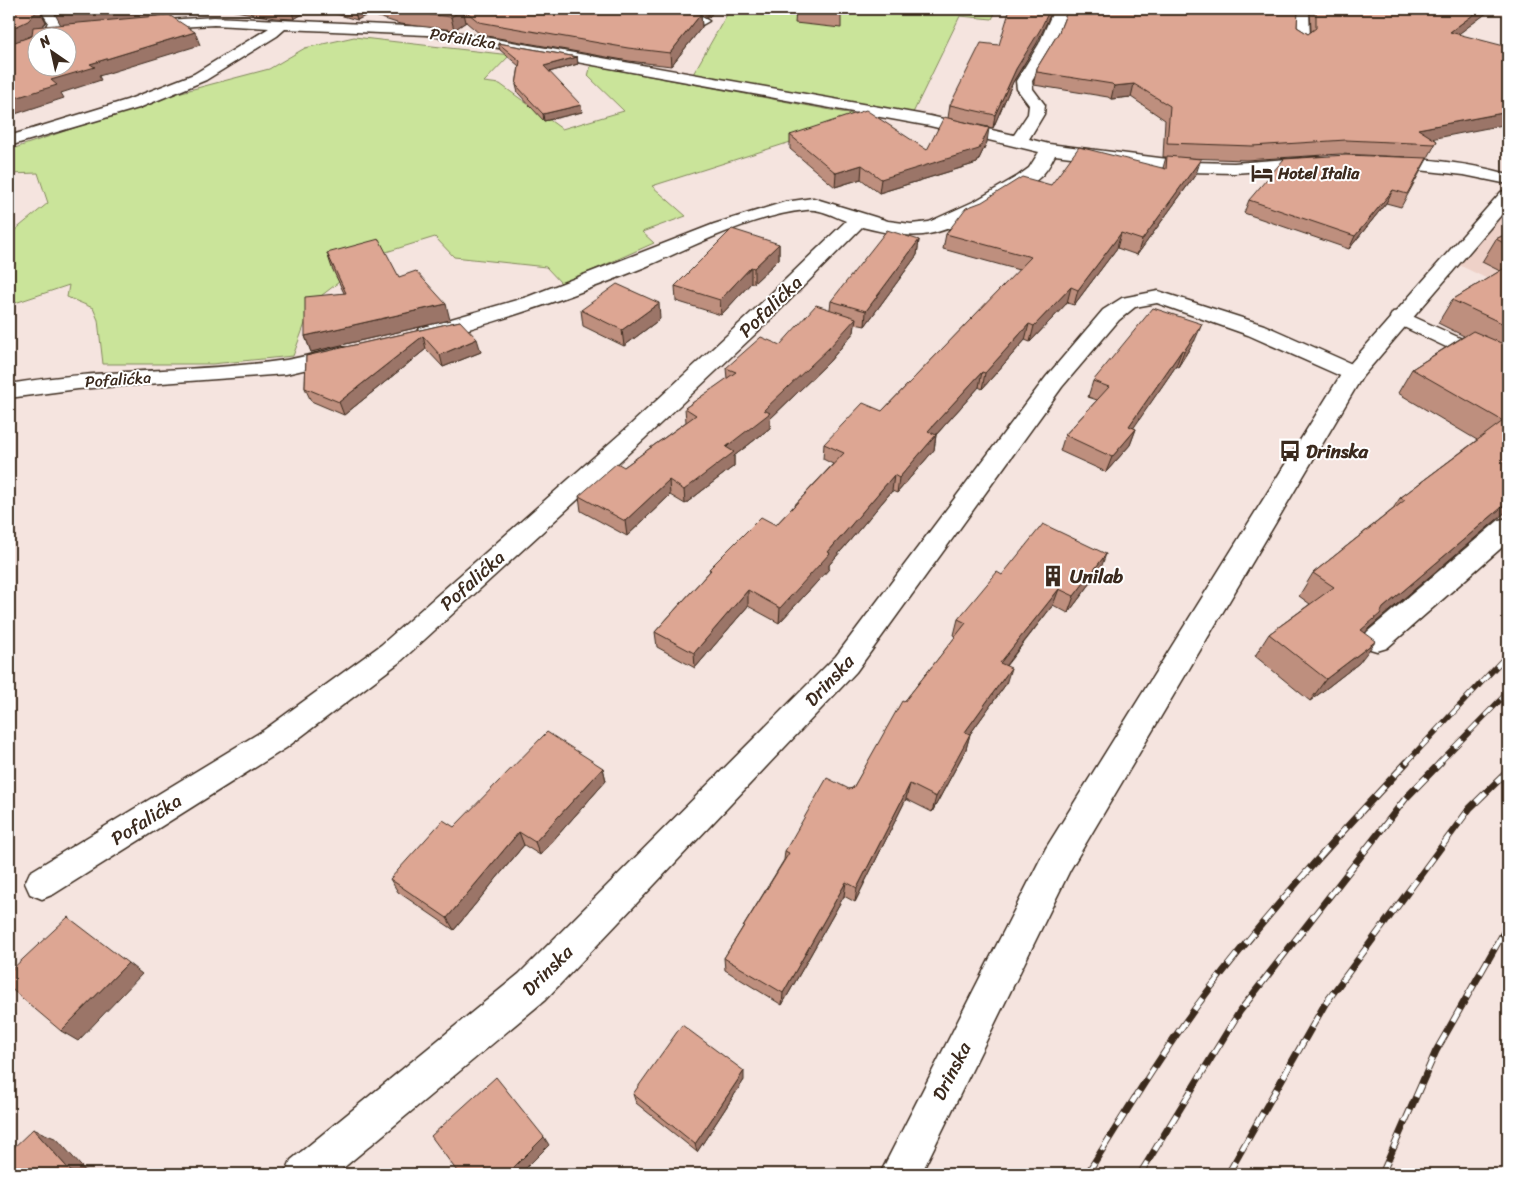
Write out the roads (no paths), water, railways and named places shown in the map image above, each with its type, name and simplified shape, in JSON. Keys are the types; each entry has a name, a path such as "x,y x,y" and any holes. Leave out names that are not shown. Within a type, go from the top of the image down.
{"street":[{"path":"47,9 52,14 55,22 50,28"},
{"path":"304,26 316,9"},
{"path":"610,9 702,21"},
{"path":"1018,142 1036,114 1037,105 1025,89 1024,81 1047,44 1061,9"},
{"path":"1302,9 1302,40"},
{"name":"Pofalićka","path":"128,26 204,21 279,26 427,31 930,121 1049,149 1191,167 1234,168 1330,161"},
{"path":"9,141 134,104 200,77 272,33 279,26"},
{"path":"408,338 490,317 598,278 704,235 773,212 807,204 819,205 858,220 897,229 926,229 971,211 1034,173 1049,149"},
{"path":"1374,162 1415,163 1508,179"},
{"name":"Drinska","path":"900,1174 1058,859 1353,373 1508,196"},
{"name":"Pofalićka","path":"42,884 275,739 391,653 636,433 761,316 858,220"},
{"name":"Drinska","path":"305,1174 532,987 846,664 1054,382 1111,315 1130,302 1158,297 1256,330 1353,373"},
{"path":"1401,317 1508,369"},
{"name":"Pofalićka","path":"9,390 50,382 104,381 287,366 361,349"},
{"path":"1378,640 1508,527"}],"railway":[{"path":"1406,763 1508,654"},
{"path":"1439,763 1508,692"},
{"path":"1087,1174 1161,1058 1231,961 1330,846 1407,762"},
{"path":"1140,1174 1240,1011 1406,798 1441,762"},
{"path":"1228,1174 1325,1004 1470,808 1508,771"},
{"path":"1382,1174 1436,1051 1508,925"}],"place":[{"name":"Hotel Italia","path":"1262,173"},
{"name":"Drinska","path":"1290,451"},
{"name":"Unilab","path":"1053,576"}]}
